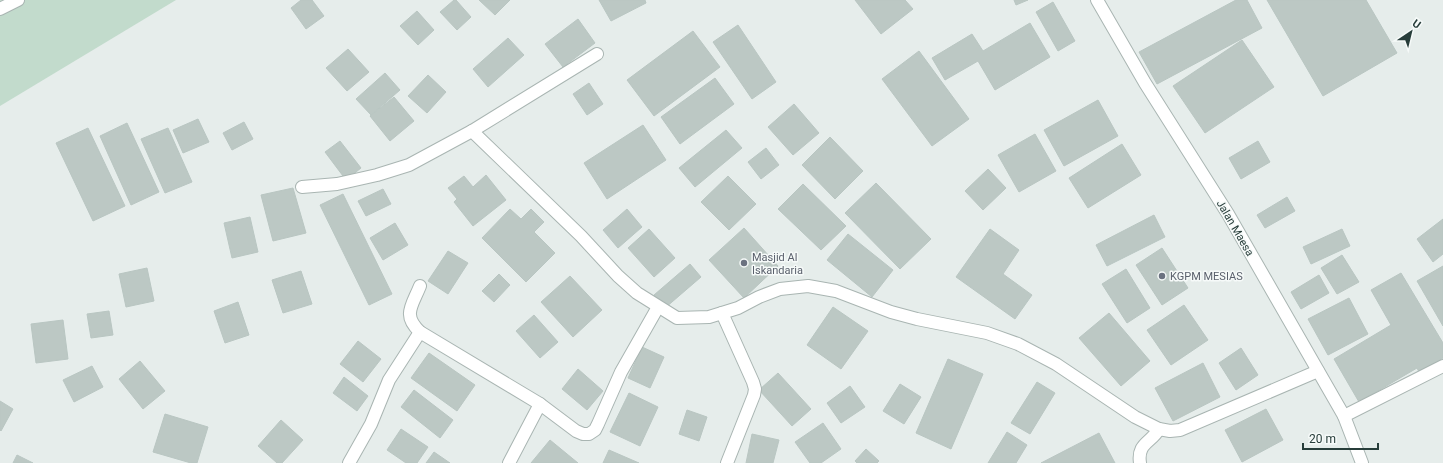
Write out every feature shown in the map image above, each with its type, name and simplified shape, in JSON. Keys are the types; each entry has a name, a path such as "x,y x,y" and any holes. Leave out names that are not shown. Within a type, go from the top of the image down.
{"street":[{"path":"0,10 18,0"},
{"name":"Jalan Maesa","path":"1097,0 1142,76 1228,214 1344,416 1362,463"},
{"path":"302,187 337,184 377,175 409,165 472,131 597,54"},
{"path":"472,131 582,236 618,276 636,293 678,318 709,317 738,308 759,297 780,289 808,286 836,291 891,312 917,319 986,333 1018,344 1056,364 1135,417 1159,429 1170,431 1180,430 1318,371"},
{"path":"420,286 409,314 412,325 420,332 540,404 576,432 583,434 589,434 595,430 622,372 658,307"},
{"path":"722,313 755,389 727,463"},
{"path":"349,463 371,424 390,380 420,332"},
{"path":"1344,416 1443,366"},
{"path":"508,463 540,404"},
{"path":"1140,463 1139,457 1141,448 1145,443 1154,437 1159,429"}],"green space":[{"path":"0,0 176,0 0,106"}],"building":[{"path":"301,0 312,0 324,16 306,29 291,8"},
{"path":"456,0 471,17 457,30 440,12"},
{"path":"479,0 510,0 495,15"},
{"path":"599,0 645,0 646,3 611,21"},
{"path":"855,0 905,0 913,9 881,34"},
{"path":"1014,0 1028,0 1016,5"},
{"path":"1236,0 1247,0 1262,28 1157,84 1139,52"},
{"path":"1267,0 1366,0 1397,53 1323,96"},
{"path":"1053,2 1075,41 1058,51 1036,12"},
{"path":"417,11 434,30 418,45 400,26"},
{"path":"578,19 595,43 563,67 545,44"},
{"path":"1030,23 1050,57 995,90 978,61 945,80 932,58 972,34 983,51"},
{"path":"738,25 776,82 752,99 713,42"},
{"path":"693,31 720,67 654,116 627,80"},
{"path":"508,38 524,55 488,87 473,69"},
{"path":"1242,40 1274,87 1205,133 1173,86"},
{"path":"348,49 369,72 347,91 326,68"},
{"path":"919,51 969,119 932,146 882,79"},
{"path":"385,73 400,90 371,115 356,99"},
{"path":"428,75 446,92 427,113 408,96"},
{"path":"715,78 734,104 680,144 661,117"},
{"path":"589,83 603,104 587,115 573,94"},
{"path":"394,97 414,121 390,141 370,116"},
{"path":"1098,100 1118,136 1064,166 1044,130"},
{"path":"794,104 819,133 793,155 768,127"},
{"path":"198,119 209,142 183,153 173,130"},
{"path":"244,122 253,139 232,150 223,133"},
{"path":"127,123 159,192 131,205 100,136"},
{"path":"643,125 666,160 607,199 584,163"},
{"path":"88,128 125,206 93,221 56,143"},
{"path":"168,128 192,182 165,193 141,139"},
{"path":"726,130 742,148 695,187 679,168"},
{"path":"1035,134 1056,171 1019,192 998,155"},
{"path":"830,137 863,171 835,199 802,165"},
{"path":"340,141 361,168 346,180 325,152"},
{"path":"1258,141 1270,162 1241,179 1229,158"},
{"path":"1122,144 1141,175 1088,208 1069,178"},
{"path":"766,148 779,165 761,179 748,162"},
{"path":"988,169 1006,188 983,210 965,191"},
{"path":"486,175 506,200 473,226 454,202 457,199 448,188 464,176 473,187"},
{"path":"728,176 756,204 729,230 701,202"},
{"path":"876,183 931,239 900,269 845,213"},
{"path":"803,184 846,226 821,250 778,209"},
{"path":"293,188 306,233 273,241 261,195"},
{"path":"383,189 391,204 366,216 358,201"},
{"path":"343,194 392,294 369,305 320,205"},
{"path":"1287,197 1295,211 1265,228 1257,215"},
{"path":"510,209 521,219 531,209 544,222 534,232 555,253 526,282 482,238"},
{"path":"627,209 642,227 618,248 603,230"},
{"path":"1154,215 1165,237 1107,266 1096,245"},
{"path":"250,217 258,252 232,258 224,223"},
{"path":"1443,219 1443,254 1433,262 1417,239"},
{"path":"395,223 408,245 383,260 370,238"},
{"name":"Masjid Al Iskandaria","path":"744,228 778,266 744,298 709,260"},
{"path":"649,229 675,258 654,277 628,248"},
{"path":"990,229 1019,250 1003,274 1032,295 1015,319 956,277"},
{"path":"1342,229 1350,246 1311,264 1303,247"},
{"path":"848,234 893,270 872,297 827,260"},
{"name":"KGPM MESIAS","path":"1162,248 1188,288 1162,305 1136,265"},
{"path":"448,251 468,263 448,294 428,281"},
{"path":"1342,255 1359,282 1337,294 1321,268"},
{"path":"690,264 701,277 665,308 654,295"},
{"path":"1443,266 1443,326 1417,281"},
{"path":"147,268 154,301 126,307 119,274"},
{"path":"1126,269 1150,308 1127,323 1102,284"},
{"path":"301,271 312,304 283,313 272,280"},
{"path":"1401,273 1443,343 1443,358 1419,372 1417,368 1359,402 1334,359 1391,325 1371,290"},
{"path":"499,274 510,285 494,302 482,291"},
{"path":"1319,275 1329,293 1301,309 1291,292"},
{"path":"570,276 602,310 573,337 541,302"},
{"path":"1349,298 1368,334 1328,355 1308,319"},
{"path":"238,302 249,335 225,343 214,311"},
{"path":"1184,305 1208,340 1171,365 1147,330"},
{"path":"833,307 868,331 841,369 807,345"},
{"path":"109,311 113,335 91,338 87,314"},
{"path":"1109,313 1150,361 1121,386 1079,338"},
{"path":"534,315 558,342 540,358 516,331"},
{"path":"63,320 68,359 36,363 31,324"},
{"path":"358,341 381,359 363,382 340,364"},
{"path":"642,347 664,357 650,388 628,378"},
{"path":"1241,348 1258,375 1236,390 1219,363"},
{"path":"429,353 475,385 457,411 411,378"},
{"path":"948,359 983,374 951,449 916,433"},
{"path":"140,361 165,391 143,409 119,379"},
{"path":"1203,363 1220,397 1173,421 1155,388"},
{"path":"92,366 103,387 74,402 63,380"},
{"path":"578,369 603,391 587,410 562,389"},
{"path":"778,373 811,409 792,426 759,390"},
{"path":"344,377 368,396 357,411 333,393"},
{"path":"1037,382 1055,393 1030,434 1011,423"},
{"path":"900,384 921,397 904,424 883,411"},
{"path":"850,386 865,407 841,423 827,403"},
{"path":"414,390 453,420 440,438 401,407"},
{"path":"629,393 658,407 640,446 610,432"},
{"path":"0,401 13,409 1,431 0,430"},
{"path":"1266,409 1283,440 1242,462 1225,430"},
{"path":"687,410 707,417 699,441 679,434"},
{"path":"165,414 208,427 197,463 191,463 153,452"},
{"path":"281,420 303,440 282,463 277,463 258,446"},
{"path":"823,423 841,449 821,463 810,463 795,442"},
{"path":"401,429 428,447 417,463 406,463 387,450"},
{"path":"1007,432 1027,445 1016,463 988,463"},
{"path":"1099,433 1115,463 1041,463"},
{"path":"752,434 779,440 773,463 746,463"},
{"path":"550,440 578,463 531,463"},
{"path":"866,449 879,461 877,463 857,463 855,461"},
{"path":"609,450 639,463 603,463"},
{"path":"434,452 450,463 426,463"},
{"path":"17,455 33,463 13,463"}],"place":[{"name":"Masjid Al Iskandaria","path":"744,263"},
{"name":"KGPM MESIAS","path":"1162,276"}]}
